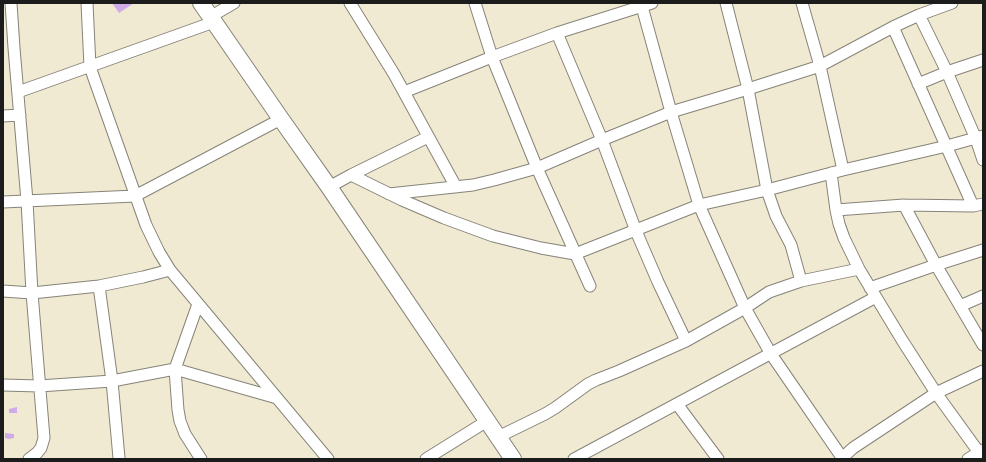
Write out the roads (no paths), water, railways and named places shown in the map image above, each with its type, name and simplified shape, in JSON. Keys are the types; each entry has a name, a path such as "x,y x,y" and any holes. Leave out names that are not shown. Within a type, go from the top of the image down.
{"highway":[{"path":"201,3 329,187 513,459"}],"street":[{"path":"11,3 8,48 18,92 44,438 41,448 29,459"},
{"path":"87,3 90,67 146,226 159,252 170,270 328,459"},
{"path":"18,92 90,67 212,19 234,3"},
{"path":"350,3 381,51 456,187"},
{"path":"475,3 492,57 537,168 590,286"},
{"path":"726,3 748,89 767,190 776,216 791,245 801,280"},
{"path":"802,3 820,66 843,170"},
{"path":"388,194 473,185 537,168 671,112 820,66 893,27 919,15 952,3"},
{"path":"404,92 557,33 645,4 671,112 699,205 745,308 771,354 842,459 853,448 936,393 983,371"},
{"path":"919,15 979,138 983,160"},
{"path":"836,210 904,206 978,205 947,146 893,27"},
{"path":"557,33 602,140 636,231 686,341"},
{"path":"918,84 946,72 983,60"},
{"path":"3,116 20,115"},
{"path":"3,202 135,196 281,120"},
{"path":"329,187 428,137"},
{"path":"351,175 388,194 444,218 493,236 541,248 575,254 699,205 767,190 843,170 979,138"},
{"path":"831,173 836,210 844,238 873,293 936,393 982,453 968,459"},
{"path":"904,206 983,346"},
{"path":"574,459 771,354 873,293 936,265 983,250"},
{"path":"498,437 545,414 588,384 686,341 745,308 769,292 801,280 859,269"},
{"path":"3,291 32,293 99,286 170,270"},
{"path":"99,286 112,381 119,458"},
{"path":"960,306 983,296"},
{"path":"198,304 175,369 180,421 185,434 200,459"},
{"path":"3,385 39,386 112,381 175,369 278,398"},
{"path":"677,404 718,459"},
{"path":"426,459 487,421"}]}
